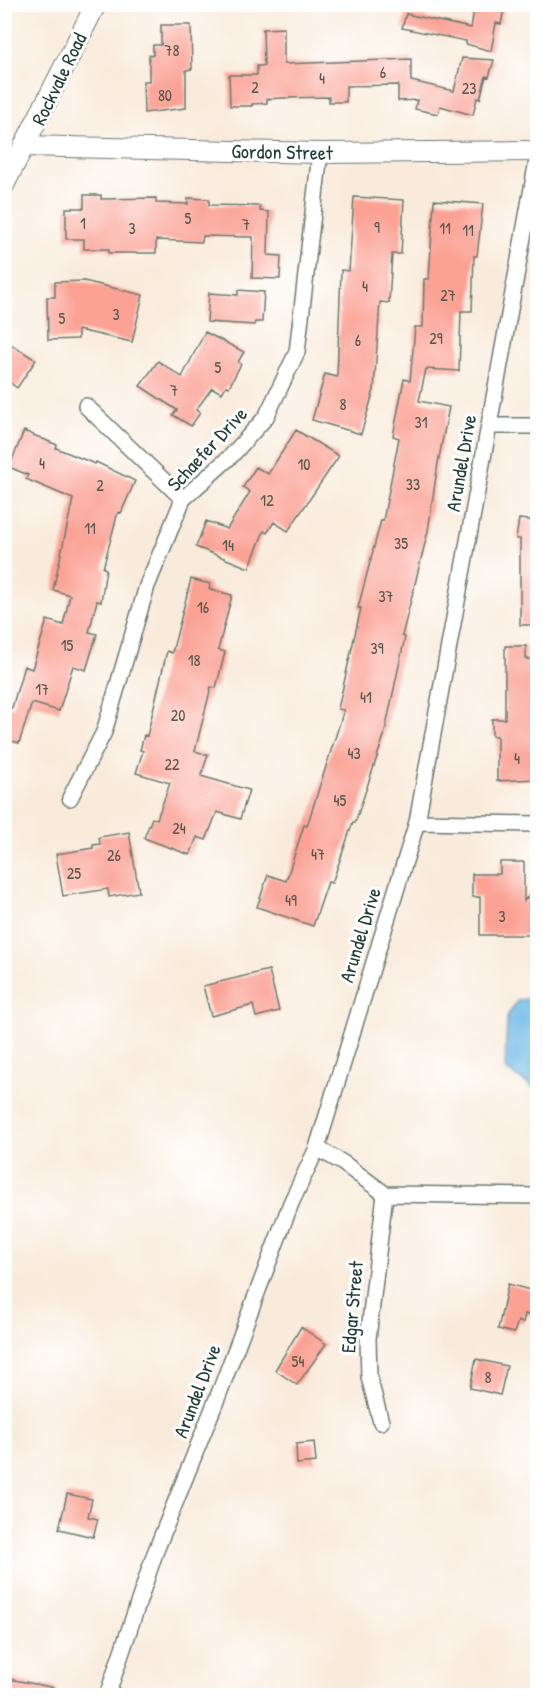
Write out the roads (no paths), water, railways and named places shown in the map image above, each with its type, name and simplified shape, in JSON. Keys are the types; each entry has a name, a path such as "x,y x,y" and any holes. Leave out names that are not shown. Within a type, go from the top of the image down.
{"street":[{"name":"Rockvale Road","path":"4,185 26,146 96,4"},
{"name":"Gordon Street","path":"26,146 320,153 537,153"},
{"name":"Schaefer Drive","path":"70,798 104,732 147,586 183,499 232,455 266,417 297,352 320,153"},
{"name":"Arundel Drive","path":"107,1695 154,1553 220,1391 291,1203 317,1148 417,822 537,153"},
{"path":"86,406 183,499"},
{"path":"489,426 537,426"},
{"path":"417,822 537,824"},
{"path":"317,1148 343,1163 385,1194 537,1196"},
{"name":"Edgar Street","path":"381,1422 369,1377 368,1340 385,1194"}],"water":[{"path":"538,998 537,1090 505,1069 507,1016 518,1000"}]}
